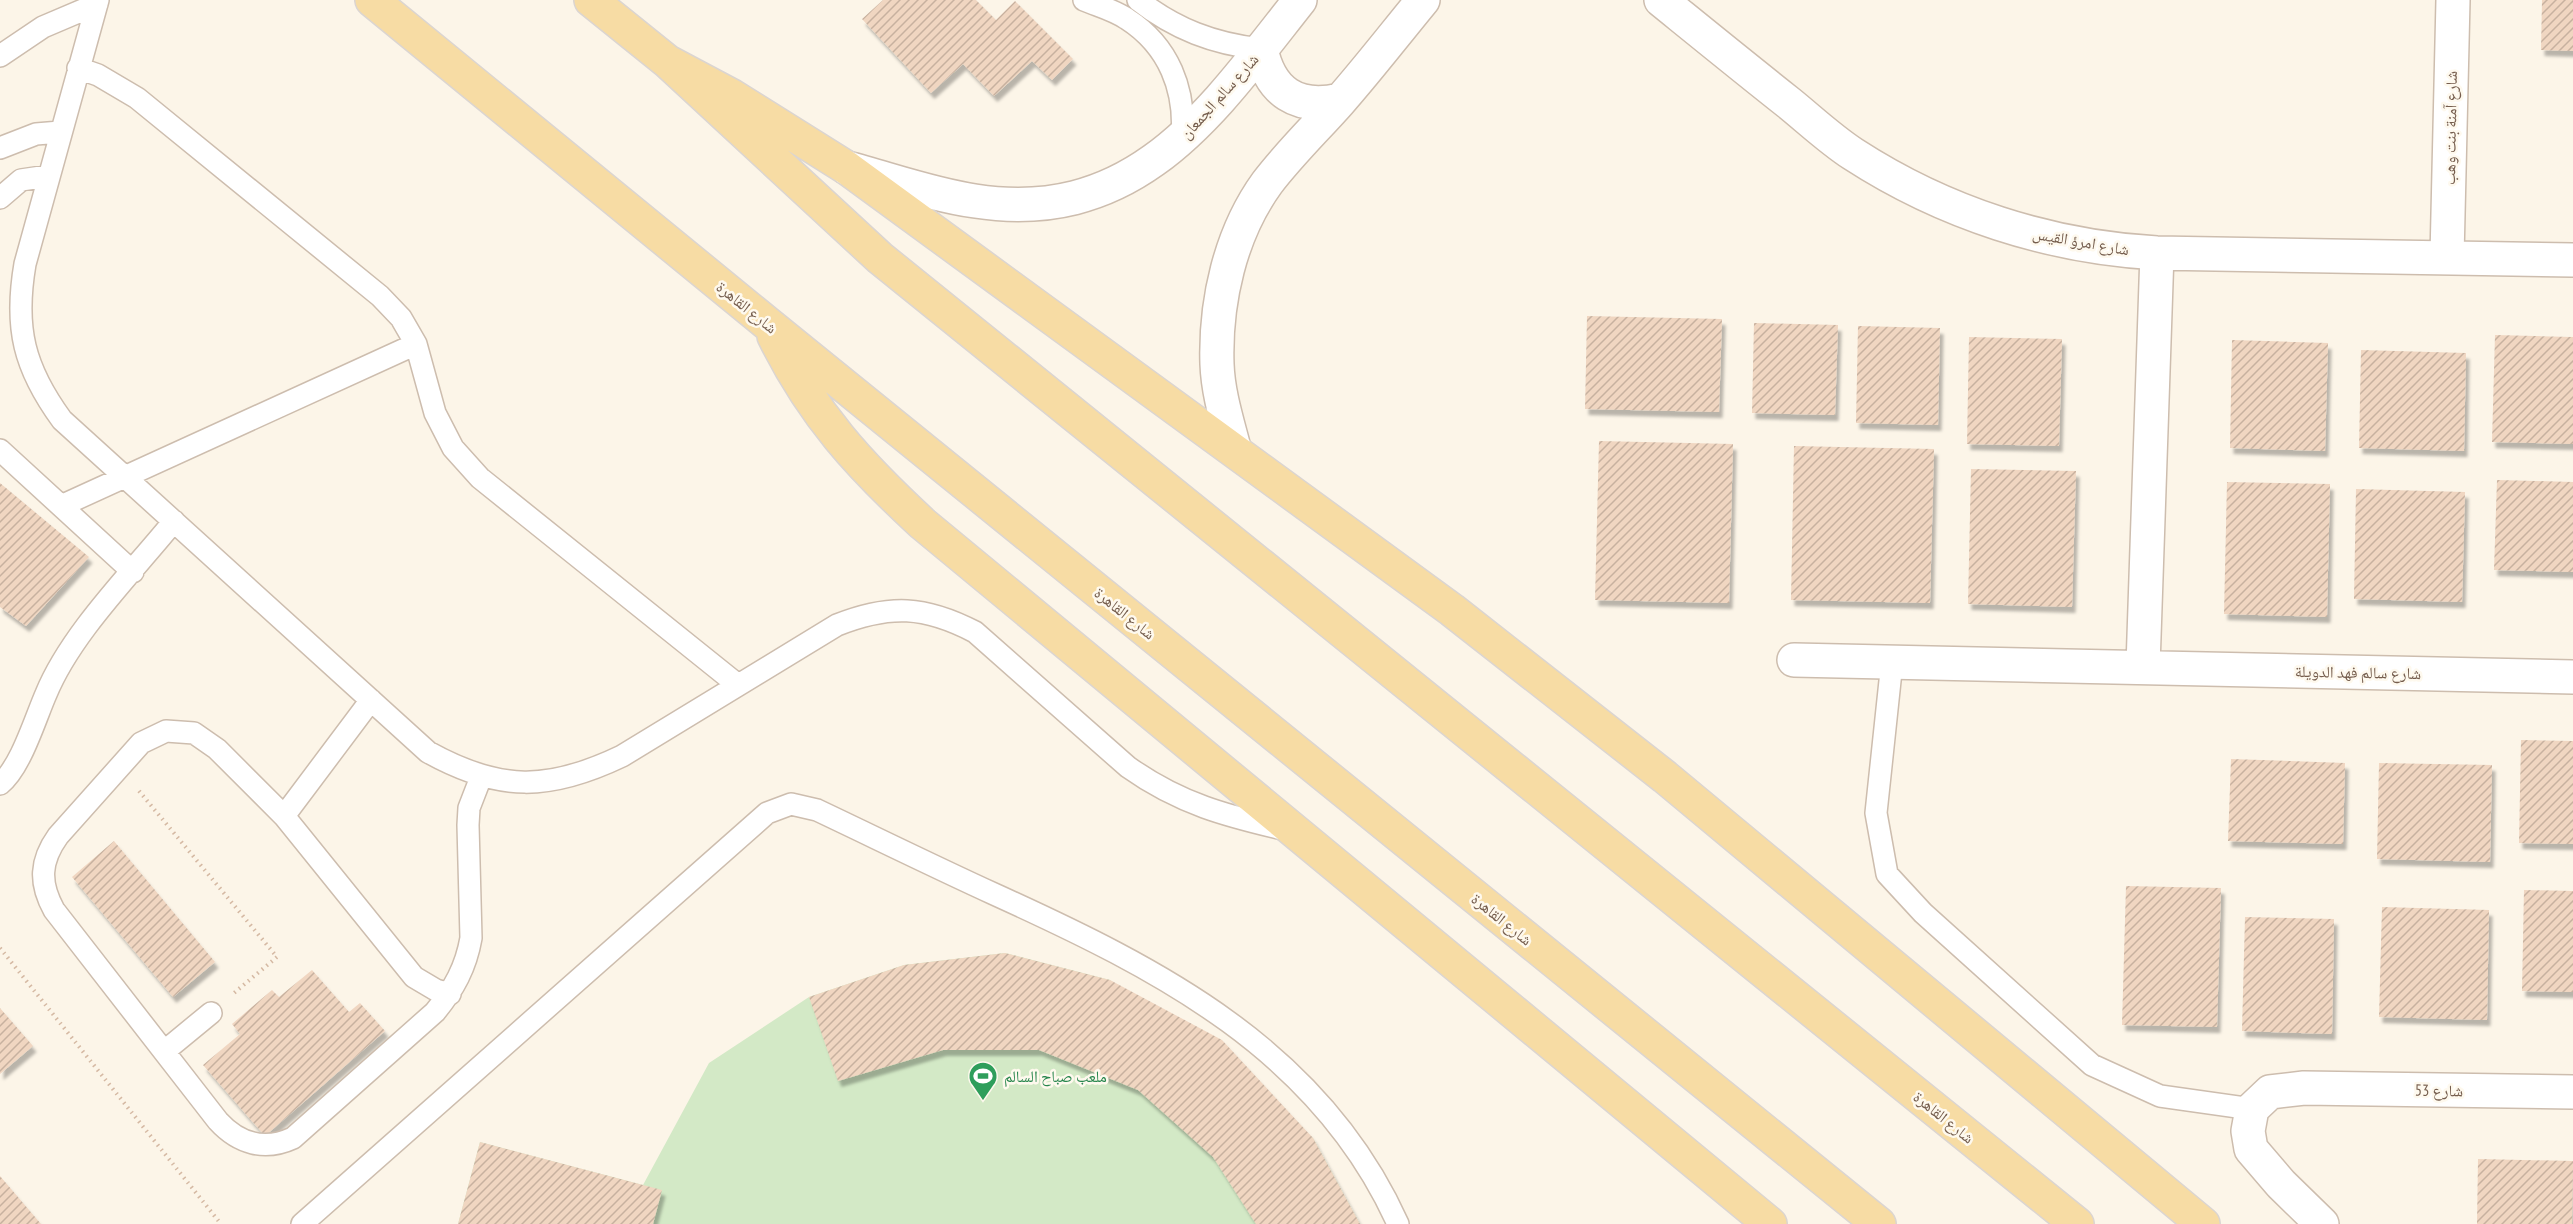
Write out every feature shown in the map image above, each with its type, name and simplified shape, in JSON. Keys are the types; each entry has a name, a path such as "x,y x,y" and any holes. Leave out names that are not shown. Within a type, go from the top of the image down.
{"main road":[{"name":"شارع القاهرة","path":"372,0 768,324 1879,1224"},
{"name":"شارع القاهرة","path":"591,0 668,62 879,258 2077,1224"},
{"path":"668,62 741,101 847,168 1234,448 1452,610 1665,777 2203,1224"},
{"path":"768,324 791,370 817,412 849,453 887,492 1770,1224"}],"street":[{"name":"شارع سالم الجمعان","path":"847,168 974,201 1017,205 1060,201 1101,191 1139,172 1182,138 1231,88 1300,0"},
{"path":"1234,448 1217,366 1217,328 1222,290 1232,253 1246,219 1265,185 1340,100 1423,0"},
{"name":"شارع امرؤ القيس","path":"1661,0 1852,153 1911,187 1958,209 2038,235 2088,246 2157,253 2573,260"},
{"name":"شارع آمنة بنت وهب","path":"2447,257 2453,0"},
{"path":"1261,49 1265,67 1274,82 1287,95 1304,102 1322,105 1340,100"},
{"path":"2143,666 2157,253"},
{"name":"شارع سالم فهد الدويلة","path":"1794,660 2573,677"},
{"name":"شارع 53","path":"2252,1108 2270,1092 2304,1088 2573,1092"},
{"path":"2252,1108 2248,1131 2252,1149 2281,1184 2322,1224"}],"lane":[{"path":"1084,0 1125,17 1144,31 1160,49 1172,69 1180,92 1184,115 1182,138"},
{"path":"1138,0 1162,18 1201,37 1235,46 1261,49"},
{"path":"0,56 43,27 98,2"},
{"path":"98,2 25,264 20,296 23,341 29,362 43,393 62,420 429,752 456,767 482,777 509,782 548,782 585,774 622,756 837,625 883,611 921,611 950,619 975,632 1128,767 1152,784 1203,809 1296,833"},
{"path":"78,68 98,75 137,98 380,296 401,318 416,344 435,413 453,448 480,478 738,686"},
{"path":"0,148 36,134 60,132"},
{"path":"0,198 21,180 48,176"},
{"path":"62,506 416,344"},
{"path":"0,450 133,572"},
{"path":"0,784 13,769 51,683 78,638 174,521"},
{"path":"1892,662 1876,813 1887,874 1923,913 2092,1065 2160,1096 2252,1108"},
{"path":"284,816 371,700"},
{"path":"450,994 436,990 414,976 284,816 217,749 194,733 166,731 141,743 48,849 42,880 46,896 54,910 228,1131 253,1144 281,1144 293,1138 435,1012 450,994 464,968 471,938 469,808 482,777"},
{"path":"302,1224 767,813 791,804 817,810 1107,946 1217,1013 1268,1052 1312,1092 1351,1141 1385,1195 1398,1224"},
{"path":"166,1050 211,1013"}],"path":[{"path":"120,767 277,957 211,1013"},
{"path":"0,948 221,1224"}],"green space":[{"name":"ملعب صباح السالم","path":"1005,953 1110,980 1313,1138 1360,1224 458,1224 480,1142 643,1185 709,1063 809,997 904,965"}],"building":[{"path":"883,0 976,0 996,20 1015,1 1073,59 1052,80 1032,61 994,96 963,64 931,93 862,19"},
{"path":"2542,0 2573,0 2573,51 2541,50"},
{"path":"1587,316 1722,319 1719,412 1585,409"},
{"path":"1754,323 1838,325 1835,415 1752,413"},
{"path":"1858,326 1940,328 1938,425 1856,423"},
{"path":"2495,335 2573,337 2573,444 2492,442"},
{"path":"1969,337 2062,339 2059,446 1967,444"},
{"path":"2232,340 2328,343 2325,451 2230,448"},
{"path":"2361,350 2466,353 2464,451 2359,448"},
{"path":"1599,441 1733,444 1729,603 1595,600"},
{"path":"1794,446 1934,449 1930,603 1791,600"},
{"path":"1971,469 2076,471 2072,607 1968,604"},
{"path":"2497,480 2573,482 2573,572 2494,570"},
{"path":"2227,482 2330,484 2327,617 2224,614"},
{"path":"0,483 89,557 26,626 0,607"},
{"path":"2356,489 2465,492 2462,602 2354,599"},
{"path":"2521,740 2573,741 2573,844 2519,843"},
{"path":"2231,759 2345,763 2343,844 2228,841"},
{"path":"2379,763 2492,765 2490,862 2377,859"},
{"path":"114,841 215,962 173,997 72,877"},
{"path":"2126,886 2221,888 2217,1027 2122,1025"},
{"path":"2524,890 2573,891 2573,992 2522,991"},
{"path":"2382,907 2489,910 2487,1020 2379,1017"},
{"path":"2245,917 2334,919 2332,1034 2242,1031"},
{"path":"1005,953 1110,980 1222,1040 1313,1138 1360,1224 1256,1224 1213,1157 1138,1090 1039,1050 943,1050 838,1081 809,997 904,965"},
{"path":"312,970 349,1012 360,1003 385,1031 265,1136 203,1065 240,1034 232,1024 272,990 279,997"},
{"path":"0,1008 33,1046 0,1074"},
{"path":"480,1142 662,1190 653,1224 458,1224"},
{"path":"2478,1159 2573,1161 2572,1224 2477,1224"},
{"path":"0,1176 41,1224 0,1224"}],"place":[{"name":"ملعب صباح السالم","path":"983,1102"}]}
